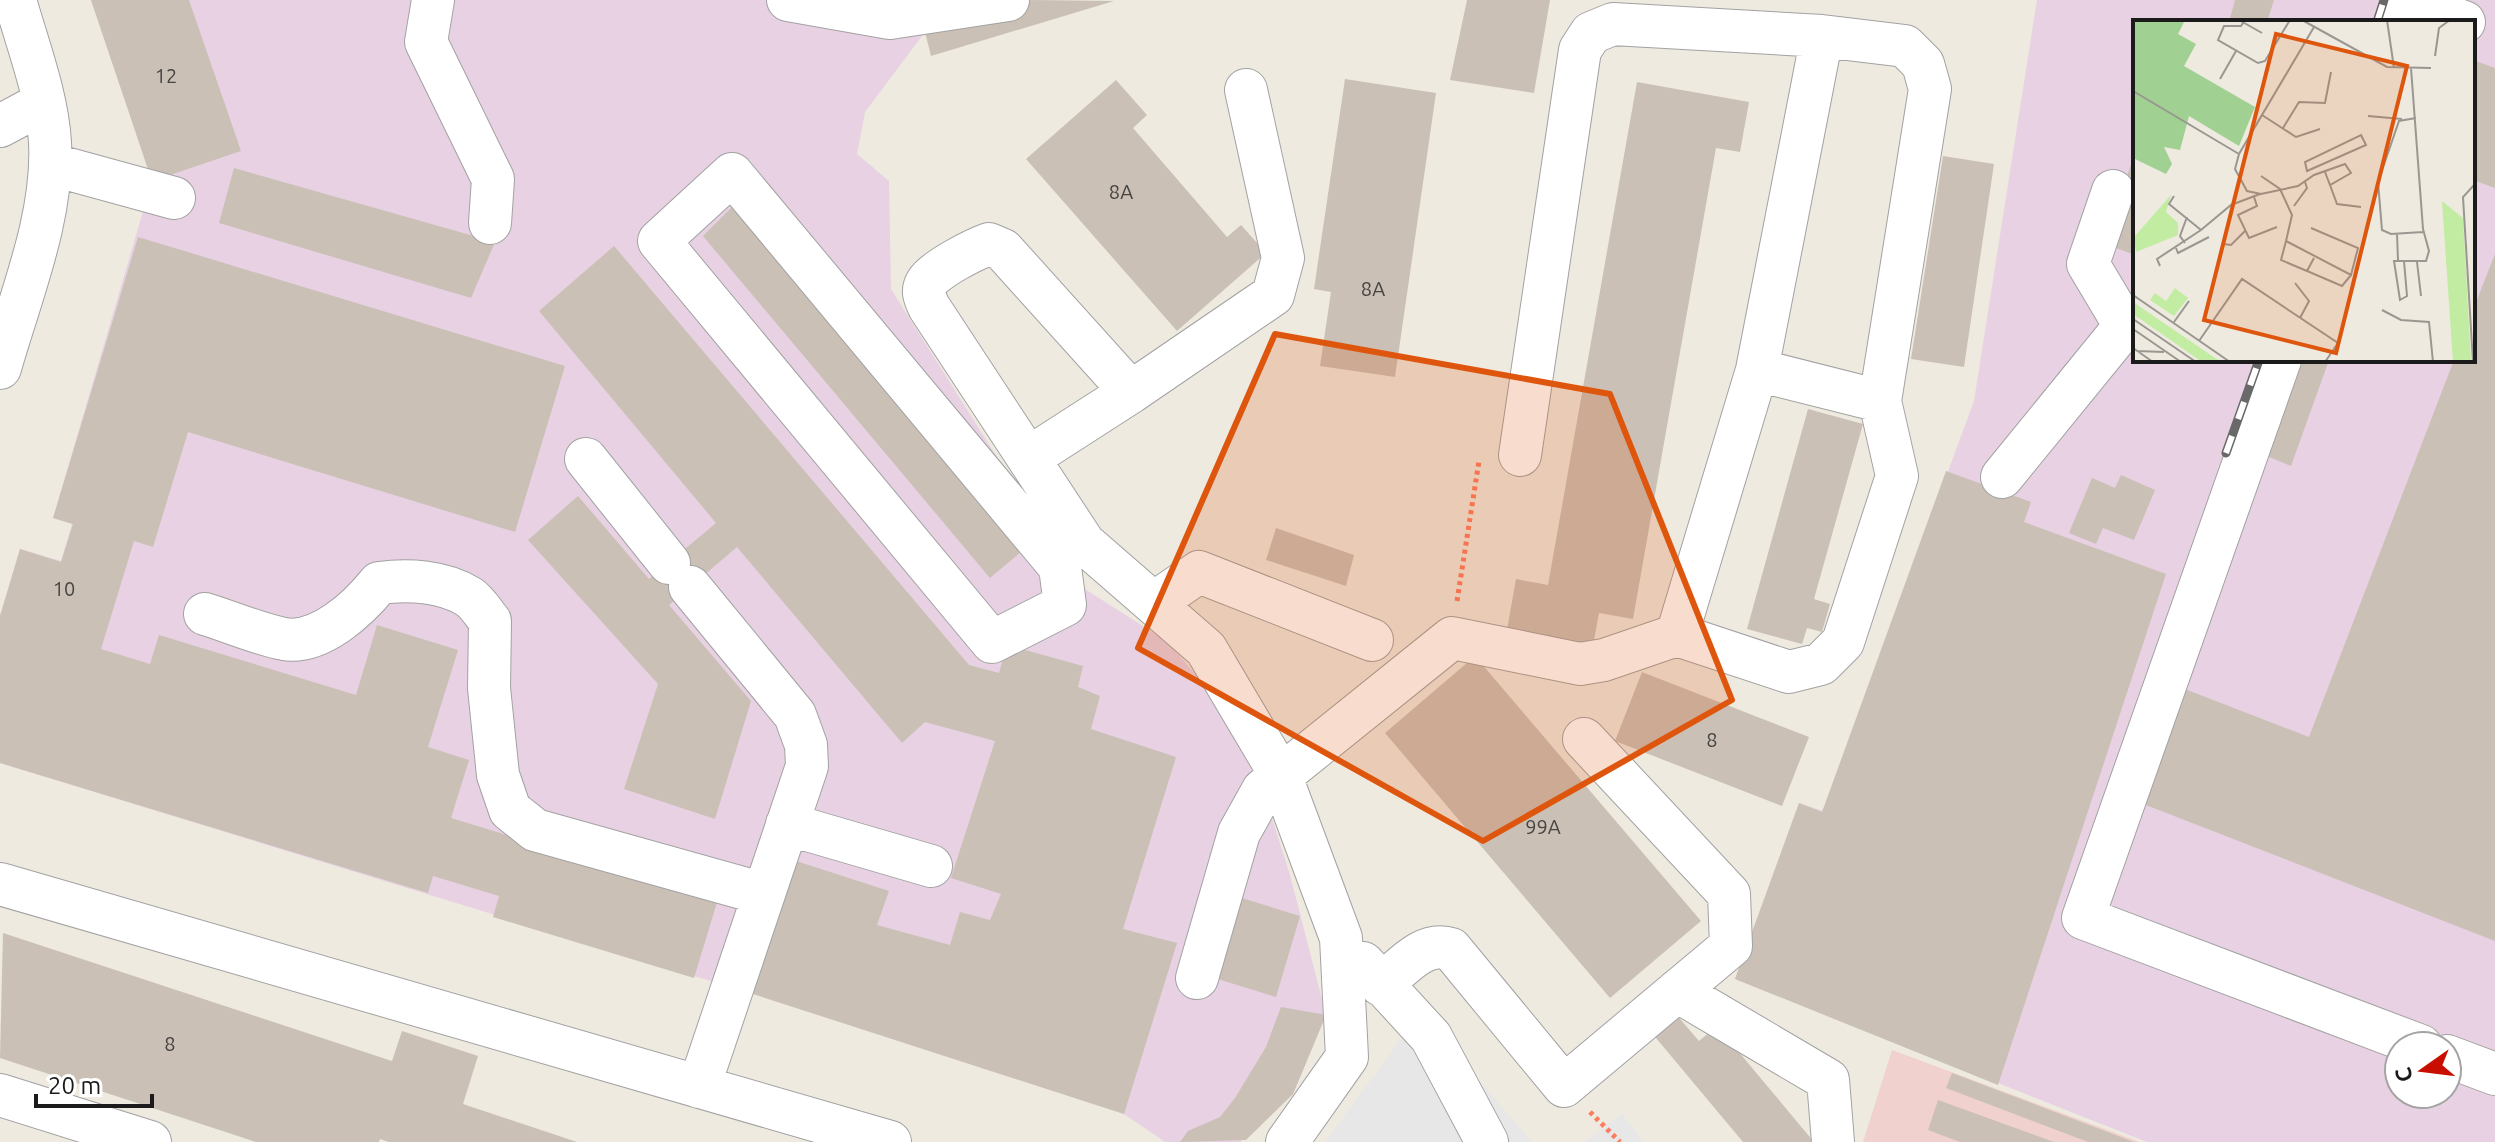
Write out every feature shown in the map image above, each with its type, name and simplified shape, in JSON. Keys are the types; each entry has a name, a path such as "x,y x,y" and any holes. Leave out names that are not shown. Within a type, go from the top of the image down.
{"lane":[{"path":"0,368 38,234 50,164 43,103 15,0"},
{"path":"433,0 426,42 493,179 490,223"},
{"path":"788,0 890,18 1008,0"},
{"path":"2401,20 2407,2 2458,20"},
{"path":"1197,978 1239,833 1263,790 1452,638 1580,664 1604,660 1677,635 1789,672 1821,664 1843,642 1897,476 1880,401 1930,89 1923,64 1905,46 1822,36 1613,24 1591,33 1580,50 1500,454"},
{"path":"2475,26 2495,33"},
{"path":"1677,635 1757,370 1822,36"},
{"path":"1030,457 1273,295 1283,258 1246,90"},
{"path":"0,126 43,103"},
{"path":"50,164 174,198"},
{"path":"1065,605 1060,567 732,174 659,241 992,642 1065,605 1139,590 1199,572 1372,640"},
{"path":"2002,477 2130,327 2088,264 2113,191"},
{"path":"1131,392 1003,250 989,244 973,250 927,281 924,294 1084,543 1206,649 1280,774 1341,938 1347,1057 1287,1142"},
{"path":"2276,362 2083,918 2383,1032"},
{"path":"1757,370 1880,401"},
{"path":"586,459 795,715 806,745 807,766 699,1087"},
{"path":"205,614 287,639 323,631 367,598 379,583 403,580 438,585 470,597 490,621 489,688 497,760 510,810 535,830 764,894"},
{"path":"1381,985 1424,949 1437,945 1451,949 1564,1086 1731,946 1729,894 1584,739"},
{"path":"787,824 931,866"},
{"path":"0,884 890,1142"},
{"path":"1341,938 1431,1037 1487,1142"},
{"path":"1677,991 1828,1080 1833,1142"},
{"path":"2463,1062 2495,1074"},
{"path":"0,1095 150,1142"}],"path":[{"path":"1452,638 1500,454"}],"highlighted area":[{"path":"1275,334 1610,394 1732,700 1483,841 1138,648"}],"shaded area":[{"path":"91,0 1030,0 925,32 865,112 857,154 889,181 891,289 1077,584 1168,642 1206,687 1263,790 1290,875 1326,1015 1293,1094 1240,1142 1165,1142 1124,1114 753,994 0,763 0,616 20,549 61,561 72,524 53,518 152,181"},
{"path":"2037,0 2495,0 2495,1142 2147,1142 1735,979 1799,803 1823,811 1974,401"},
{"path":"1420,1013 1532,1142 1325,1142"},
{"path":"1892,1050 2140,1142 1863,1142"},
{"path":"1622,1114 1643,1142 1584,1142"}],"building":[{"path":"91,0 189,0 241,151 152,181"},
{"path":"1030,0 1114,1 931,56 925,32"},
{"path":"1467,0 1550,0 1534,93 1450,80"},
{"path":"2235,0 2274,0 2268,20 2230,20"},
{"path":"2475,61 2495,68 2495,188 2475,181"},
{"path":"1345,79 1436,93 1395,377 1320,366 1331,292 1314,289"},
{"path":"1116,80 1147,115 1133,128 1227,237 1241,225 1266,253 1177,331 1026,159"},
{"path":"1637,82 1749,102 1740,152 1716,148 1633,619 1599,613 1591,656 1505,641 1516,579 1548,585"},
{"path":"1943,156 1994,164 1964,367 1911,359"},
{"path":"2133,158 2133,254 2105,244"},
{"path":"234,168 495,242 471,298 219,223"},
{"path":"733,206 1028,546 990,578 703,236"},
{"path":"138,237 565,366 515,532 188,432 153,547 134,541 101,649 150,664 159,635 356,695 377,625 458,650 428,747 469,760 451,818 718,899 694,978 493,917 499,896 433,876 428,893 0,763 0,616 20,549 61,562 73,524 53,518"},
{"path":"614,246 969,665 999,673 1007,645 1083,666 1078,687 1100,696 1091,729 1176,757 1123,929 1177,943 1124,1114 753,994 790,859 889,891 877,925 950,945 960,912 990,920 1001,894 951,878 995,741 925,722 902,743 737,547 669,605 751,701 715,819 624,789 658,684 528,540 578,496 649,579 716,523 539,311"},
{"path":"2495,254 2495,941 2133,800 2177,686 2309,737 2453,362 2475,362 2475,305"},
{"path":"2286,362 2328,362 2291,466 2252,450"},
{"path":"1808,409 1863,424 1814,599 1830,604 1822,632 1807,628 1802,644 1747,629"},
{"path":"1946,471 2031,502 2024,522 2166,574 1998,1085 1735,979 1799,803 1822,812"},
{"path":"2121,475 2155,490 2134,540 2103,528 2096,544 2069,533 2092,478 2115,488"},
{"path":"1276,528 1354,555 1346,586 1266,560"},
{"path":"1475,656 1701,921 1610,998 1385,733"},
{"path":"1642,672 1809,737 1782,806 1615,741"},
{"path":"1232,895 1300,916 1276,997 1208,976"},
{"path":"3,933 392,1061 402,1031 478,1056 463,1104 577,1142 389,1142 380,1139 379,1142 256,1142 0,1058"},
{"path":"1281,1007 1326,1015 1293,1094 1246,1140 1180,1142 1188,1131 1220,1117 1235,1098 1266,1047"},
{"path":"1674,1012 1699,1041 1717,1026 1814,1142 1743,1142 1651,1032"},
{"path":"1952,1073 2134,1142 2088,1142 1946,1088"},
{"path":"1938,1100 2054,1142 1960,1142 1928,1130"}],"railway":[{"path":"2378,20 2384,0"},
{"path":"2226,453 2258,362"}]}
